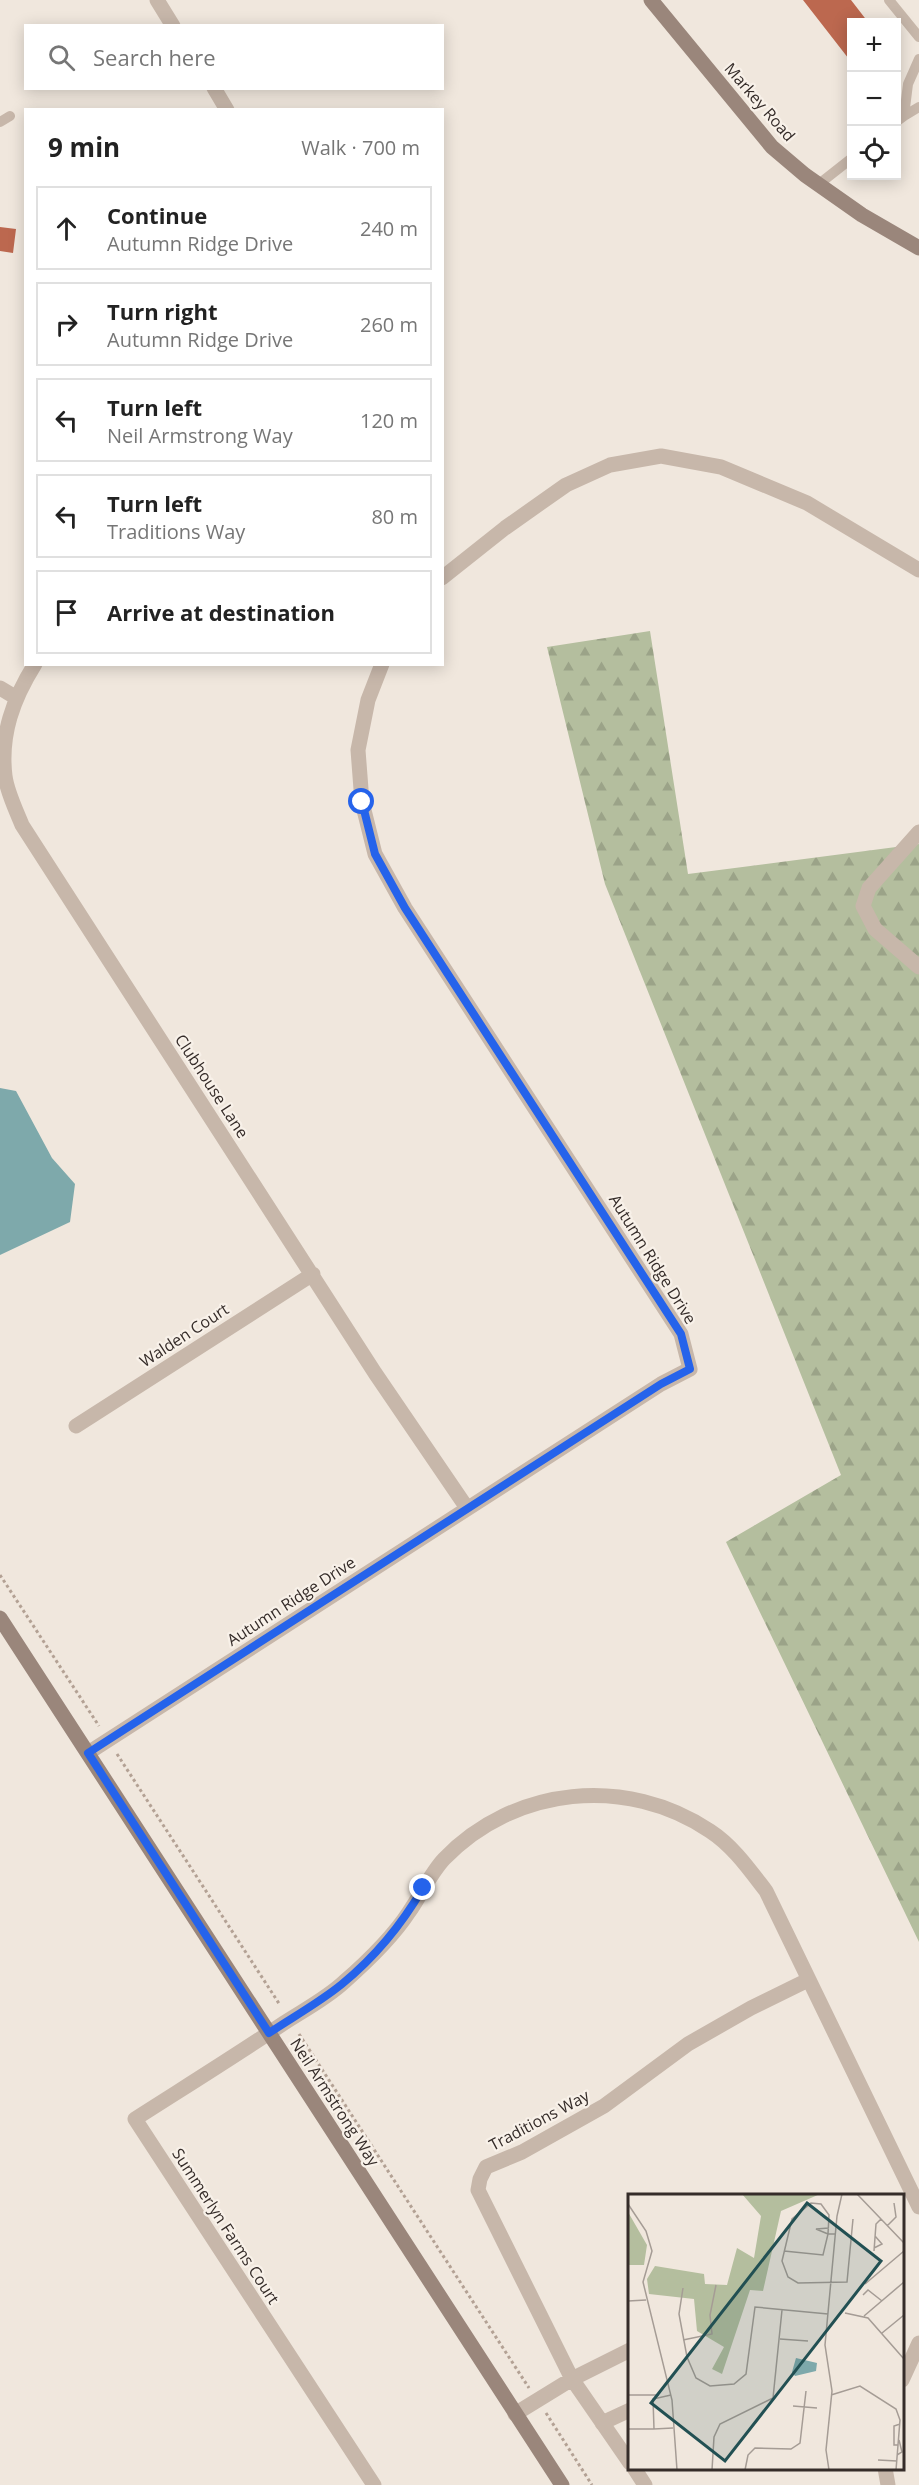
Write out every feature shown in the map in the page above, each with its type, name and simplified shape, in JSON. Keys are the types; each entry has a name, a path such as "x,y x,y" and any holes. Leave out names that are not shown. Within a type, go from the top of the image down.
{"main road":[{"name":"Markey Road","path":"651,0 772,147 862,214 919,248"},
{"name":"Neil Armstrong Way","path":"0,1618 562,2485"}],"street":[{"path":"157,0 172,24"},
{"path":"215,90 226,108"},
{"path":"444,576 505,528 566,485 610,465 661,456 721,467 807,503 919,570"},
{"name":"Clubhouse Lane","path":"34,666 15,697 6,729 5,777 22,825 375,1373 467,1508"},
{"name":"Autumn Ridge Drive","path":"88,1753 661,1384 690,1369 681,1334 405,908 375,854 362,802 358,750 368,700 381,666"},
{"path":"0,688 15,697"},
{"path":"919,832 869,888 863,906 875,929 919,967"},
{"name":"Walden Court","path":"76,1426 313,1274"},
{"path":"269,2033 342,1984 367,1961 408,1913 444,1859 503,1815 553,1798 603,1795 652,1803 683,1815 711,1832 729,1846 766,1891 919,2207"},
{"name":"Traditions Way","path":"628,2460 572,2379 478,2190 480,2179 486,2167 522,2152 604,2106 688,2044 751,2007 808,1980"},
{"name":"Summerlyn Farms Court","path":"269,2033 135,2119 374,2485"},
{"path":"904,2378 919,2343"},
{"path":"515,2414 572,2379 628,2351"},
{"path":"602,2423 628,2411"},
{"path":"634,2470 645,2485"},
{"path":"885,2470 888,2485"}],"lane":[{"path":"889,0 919,37"},
{"path":"901,115 908,84 919,59"},
{"path":"901,118 919,107"},
{"path":"0,122 10,116"},
{"path":"819,184 847,162"}],"green space":[{"path":"650,631 688,874 919,844 919,1942 726,1542 841,1475 605,884 547,647"}],"water":[{"path":"0,1088 16,1091 52,1158 75,1184 70,1222 0,1255"}],"building":[{"path":"803,0 851,0 865,18 847,18 847,57"},
{"path":"0,227 16,229 13,253 0,251"}],"route":[{"path":"362,802 375,854 405,908 681,1334 690,1369 661,1384 88,1753 269,2033 342,1984 367,1961 408,1913 423,1888"}]}
